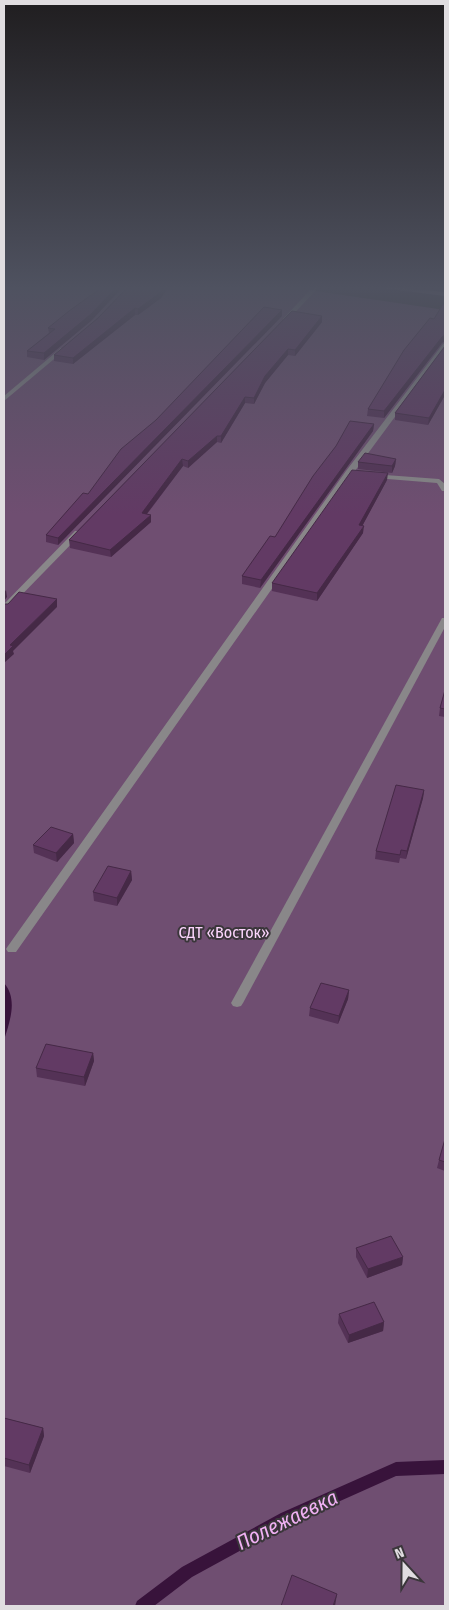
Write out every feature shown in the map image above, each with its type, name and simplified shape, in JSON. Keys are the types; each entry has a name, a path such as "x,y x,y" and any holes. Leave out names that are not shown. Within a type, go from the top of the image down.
{"street":[{"path":"4,399 46,363"},
{"path":"12,949 432,363"},
{"path":"367,475 439,481 445,490"},
{"path":"4,608 80,530"},
{"path":"237,1003 445,620"}],"green space":[{"name":"СДТ «Восток»","path":"4,363 445,363 445,1606 4,1606"}],"shaded area":[{"path":"4,983 11,996 12,1010 4,1040"}],"building":[{"path":"210,363 230,363 58,538 46,535 83,493 88,494 121,449 156,420"},
{"path":"241,363 276,363 265,376 254,398 245,397 221,436 217,436 188,461 182,459 142,513 151,515 110,550 69,540"},
{"path":"396,363 422,363 384,411 368,409"},
{"path":"432,363 445,363 445,390 429,418 395,413"},
{"path":"350,421 374,424 261,580 242,576 270,536 275,537 313,476 336,446"},
{"path":"365,453 396,459 392,466 358,462"},
{"path":"352,470 388,473 359,525 364,526 317,593 272,583"},
{"path":"19,592 57,599 10,645 13,646 4,655 4,604 8,604"},
{"path":"445,690 445,709 440,708"},
{"path":"396,785 424,790 407,851 401,850 400,855 376,851"},
{"path":"51,827 73,834 56,853 33,845"},
{"path":"108,866 131,871 117,898 93,892"},
{"path":"321,983 349,990 339,1016 310,1008"},
{"path":"46,1044 93,1053 84,1077 36,1068"},
{"path":"445,1139 445,1162 439,1160"},
{"path":"391,1236 403,1257 368,1269 356,1248"},
{"path":"374,1302 384,1322 349,1335 339,1314"},
{"path":"4,1418 43,1428 29,1465 4,1458"},
{"path":"292,1575 337,1594 333,1606 281,1606"}],"waterway":[{"name":"Полежаевка","path":"142,1606 187,1572 286,1518 396,1469 445,1467"}]}
